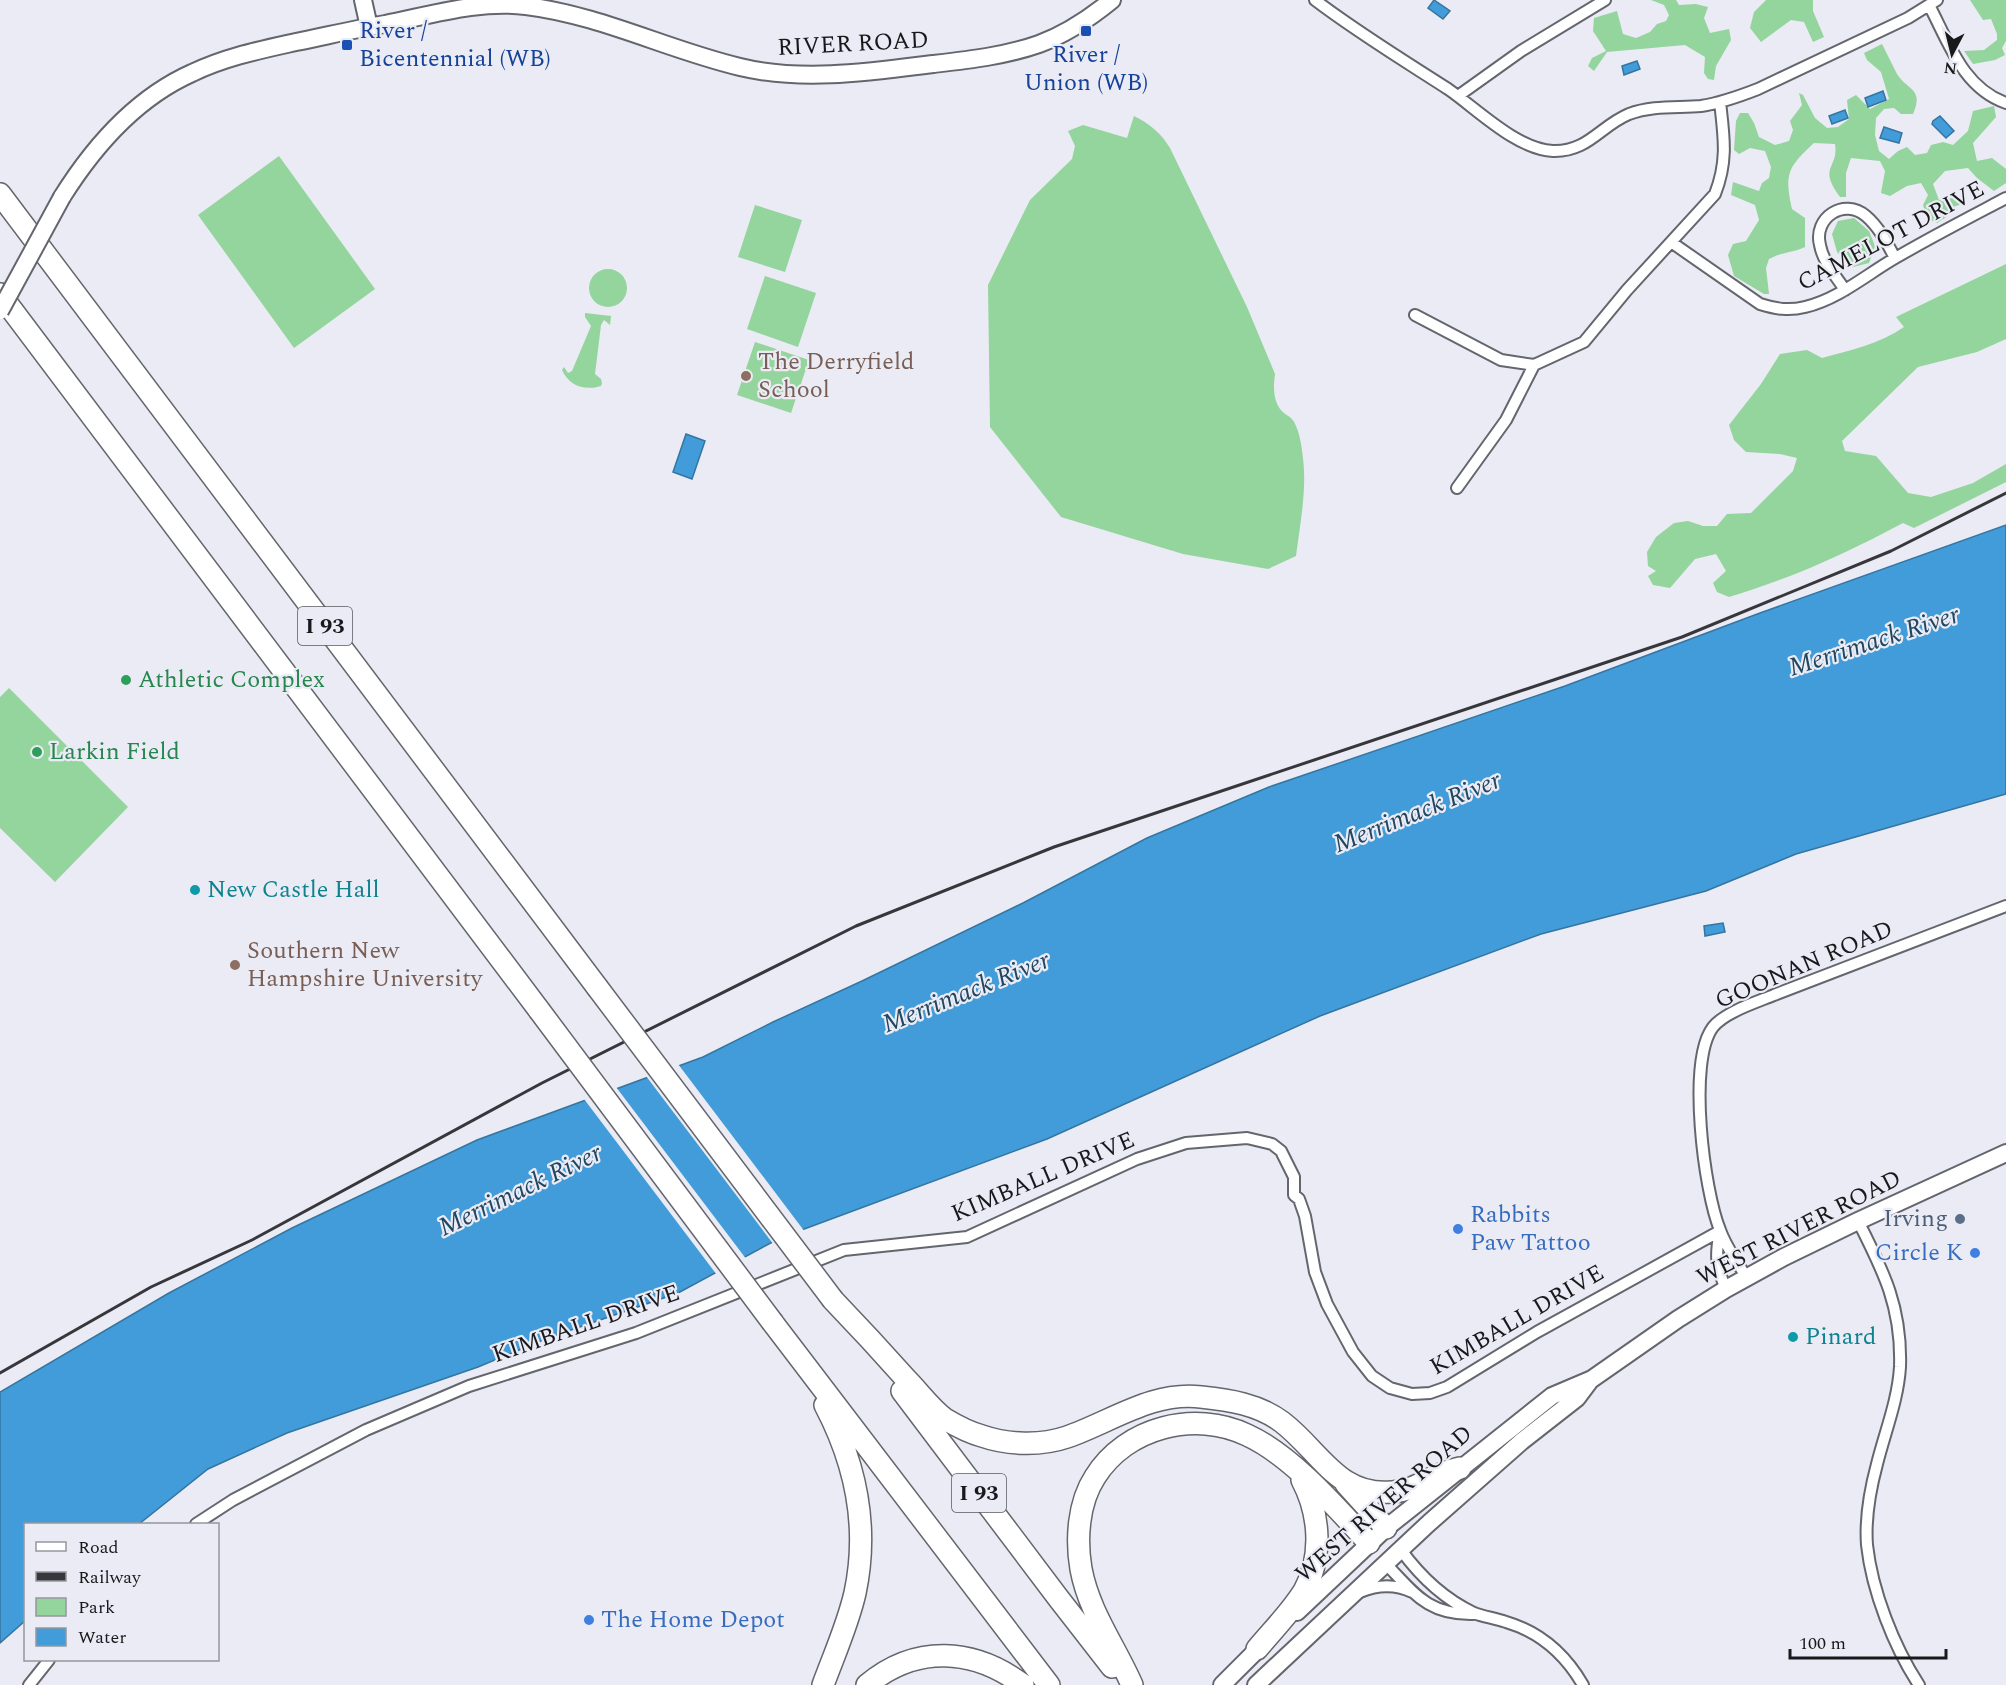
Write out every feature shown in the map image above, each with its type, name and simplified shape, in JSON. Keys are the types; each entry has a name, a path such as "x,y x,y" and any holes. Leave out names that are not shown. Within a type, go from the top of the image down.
{"highway":[{"name":"I 93","path":"0,194 1059,1599 1127,1685"},
{"name":"I 93","path":"0,294 773,1323 1049,1685"},
{"path":"833,1300 945,1418 981,1436 1008,1442 1036,1443 1066,1438 1139,1405 1196,1396 1219,1399 1254,1407 1281,1421 1308,1445 1386,1528"},
{"path":"801,1359 828,1410 850,1462 861,1528 861,1553 854,1595 823,1685"},
{"path":"1132,1685 1121,1659 1102,1629 1091,1604 1081,1570 1078,1538 1083,1504 1094,1477 1113,1455 1139,1437 1168,1426 1200,1423 1231,1428 1253,1438 1274,1451 1298,1471 1369,1543"},
{"path":"1342,1481 1361,1489 1392,1492 1419,1486 1436,1476 1460,1468"},
{"path":"1257,1649 1303,1593 1315,1560 1316,1517 1298,1471"},
{"path":"867,1685 890,1669 907,1662 924,1657 943,1656 974,1659 1005,1672 1023,1685"}],"main road":[{"path":"363,0 369,27"},
{"name":"RIVER ROAD","path":"0,311 62,197 84,164 122,120 182,78 206,66 245,54 464,4 503,5 543,8 602,23 737,66 762,72 793,75 911,67 985,58 1016,51 1062,34 1112,0"},
{"name":"WEST RIVER ROAD","path":"1222,1685 1257,1649 1386,1528 1552,1396 1592,1379 1678,1319 1726,1289 1858,1221 2006,1153"},
{"name":"WEST RIVER ROAD","path":"1256,1685 1522,1441 1577,1398 1592,1379"},
{"path":"1386,1528 1401,1550"},
{"path":"1369,1543 1386,1564"}],"street":[{"path":"1315,0 1520,140 1553,151 1577,147 1589,142 1617,120 1654,107 1701,106 1758,90 1892,26 1933,3 1966,74 1982,92 2006,103"},
{"path":"1458,96 1521,51 1599,2"},
{"path":"1415,315 1501,360 1534,365 1584,342 1715,194 1722,176 1725,155 1720,102"},
{"name":"CAMELOT DRIVE","path":"1671,242 1741,291 1772,308 1783,310 1808,307 1845,290 1895,258 2006,198"},
{"path":"1845,290 1832,272 1819,245 1819,230 1825,218 1847,207 1856,209 1866,215 1884,237 1895,258"},
{"path":"1457,488 1506,420 1534,365"},
{"name":"GOONAN ROAD","path":"1747,1278 1720,1231 1707,1186 1700,1099 1704,1047 1714,1025 1738,1010 1774,995 2006,906"},
{"name":"KIMBALL DRIVE","path":"198,1523 233,1500 366,1430 469,1386 636,1333 844,1250 967,1237 1137,1159 1186,1143 1247,1138 1272,1144 1281,1151 1294,1177 1294,1195 1299,1199 1305,1216 1315,1272 1327,1304 1353,1352 1372,1376 1390,1388 1412,1394 1430,1393 1447,1387 1537,1332 1720,1231"},
{"path":"1858,1221 1892,1293 1900,1347 1899,1382 1871,1488 1867,1545 1884,1612 1902,1656 1919,1685"},
{"name":"GOONAN ROAD","path":"1720,1231 1717,1269 1726,1289"},
{"path":"1401,1550 1433,1586 1452,1601 1477,1614 1513,1624 1545,1641 1563,1655 1583,1685"},
{"path":"1386,1564 1416,1594 1443,1612 1477,1614"},
{"path":"1350,1598 1360,1592 1378,1587 1401,1588 1416,1594"},
{"path":"29,1685 47,1661"}],"green space":[{"path":"1651,0 1676,0 1679,5 1696,4 1708,7 1704,18 1710,33 1729,29 1731,40 1716,66 1714,80 1708,79 1704,73 1705,57 1685,45 1607,52 1594,71 1588,66 1592,58 1606,51 1593,31 1594,18 1617,11 1623,34 1636,38 1650,32 1657,24 1666,21 1669,15 1664,5"},
{"path":"1766,0 1813,0 1813,11 1824,37 1813,42 1804,22 1791,20 1761,42 1750,28 1754,12"},
{"path":"1970,0 2006,0 2006,41 2002,48 2005,55 1995,60 1973,64 1964,51 1984,50 1997,40 1991,19 1983,20"},
{"path":"1882,44 1897,74 1916,94 1917,99 1913,114 1901,114 1894,108 1884,109 1876,118 1875,135 1879,151 1889,159 1907,147 1915,155 1927,153 1931,145 1943,142 1953,145 1968,131 1973,111 1994,106 1996,117 1973,143 1977,161 1992,158 2006,169 2006,183 1994,191 1968,168 1945,171 1933,184 1939,200 1960,197 1965,203 1950,208 1948,216 1937,223 1927,218 1923,205 1928,195 1921,183 1907,186 1890,196 1881,193 1885,171 1880,161 1851,158 1846,173 1846,197 1840,197 1833,187 1829,173 1834,158 1835,144 1814,143 1794,165 1790,172 1788,187 1792,209 1805,218 1805,247 1769,259 1766,268 1769,294 1764,294 1734,276 1728,255 1733,244 1746,241 1759,220 1755,205 1731,195 1733,182 1759,191 1762,183 1769,178 1771,167 1765,151 1750,148 1739,154 1734,150 1736,121 1740,113 1748,113 1759,137 1775,145 1789,141 1793,130 1790,121 1802,105 1799,93 1803,95 1815,118 1827,128 1838,127 1849,119 1847,100 1856,95 1870,109 1889,99 1881,72 1867,60 1864,53"},
{"path":"1134,116 1155,129 1170,148 1247,307 1275,374 1274,390 1278,405 1294,422 1298,432 1303,454 1304,482 1296,556 1268,569 1183,554 1061,517 990,427 988,285 1030,200 1072,159 1075,146 1068,131 1083,125 1127,138"},
{"path":"279,156 375,289 294,348 198,215"},
{"path":"755,205 802,220 785,272 738,257"},
{"path":"1854,218 1869,231 1875,246 1869,263 1853,267 1837,252 1832,234 1838,221"},
{"path":"2006,264 2006,339 1977,352 1918,367 1842,441 1845,451 1876,456 1908,493 1931,497 1973,483 2006,464 2006,482 1914,528 1903,523 1818,564 1729,597 1717,592 1713,583 1726,571 1716,554 1695,559 1670,588 1653,585 1648,576 1656,571 1648,566 1647,552 1656,537 1674,523 1688,521 1703,526 1717,526 1727,514 1751,513 1793,471 1797,458 1780,454 1746,452 1734,440 1729,425 1761,384 1780,354 1807,350 1822,358 1875,342 1904,327 1896,317"},
{"path":"608,269 621,275 627,288 621,301 608,307 595,301 589,288 595,275"},
{"path":"765,276 816,293 798,347 747,329"},
{"path":"585,313 611,316 610,325 604,320 601,325 595,374 602,383 601,386 589,388 573,383 562,370 564,367 568,373 572,371 591,326"},
{"path":"755,342 809,360 791,413 737,395"},
{"name":"Larkin Field","path":"9,688 128,807 55,882 0,828 0,697"}],"water":[{"path":"1434,0 1450,11 1443,19 1428,8"},
{"path":"1637,61 1640,69 1624,75 1622,66"},
{"path":"1883,91 1886,100 1868,107 1865,98"},
{"path":"1845,110 1848,118 1832,124 1829,116"},
{"path":"1940,116 1954,131 1946,138 1932,124"},
{"path":"1884,127 1902,133 1899,143 1880,138"},
{"path":"686,434 705,441 692,479 673,472"},
{"name":"Merrimack River","path":"2006,525 2006,794 1796,854 1706,891 1541,934 1320,1016 1047,1139 780,1238 678,1293 548,1338 478,1367 287,1433 208,1469 140,1523 24,1523 24,1622 0,1643 0,1392 169,1293 292,1228 477,1140 703,1057 1023,903 1147,838 1269,787 1565,686"},
{"path":"1723,923 1725,932 1705,936 1704,926"}],"pier":[{"path":"678,1064 805,1232 774,1245 646,1076"},
{"path":"616,1087 747,1260 717,1275 584,1099"}],"railway":[{"path":"0,1373 151,1287 252,1240 542,1083 856,926 1054,847 1682,637 1891,551 2006,493"}],"place":[{"name":"River / Union (WB)","path":"1086,31"},
{"name":"River / Bicentennial (WB)","path":"347,45"},
{"name":"The Derryfield School","path":"746,376"},
{"name":"Athletic Complex","path":"126,680"},
{"name":"Larkin Field","path":"37,752"},
{"name":"New Castle Hall","path":"195,890"},
{"name":"Southern New Hampshire University","path":"235,965"},
{"name":"Irving","path":"1960,1219"},
{"name":"Rabbits Paw Tattoo","path":"1458,1229"},
{"name":"Circle K","path":"1975,1253"},
{"name":"Pinard","path":"1793,1337"},
{"name":"The Home Depot","path":"589,1620"}]}
